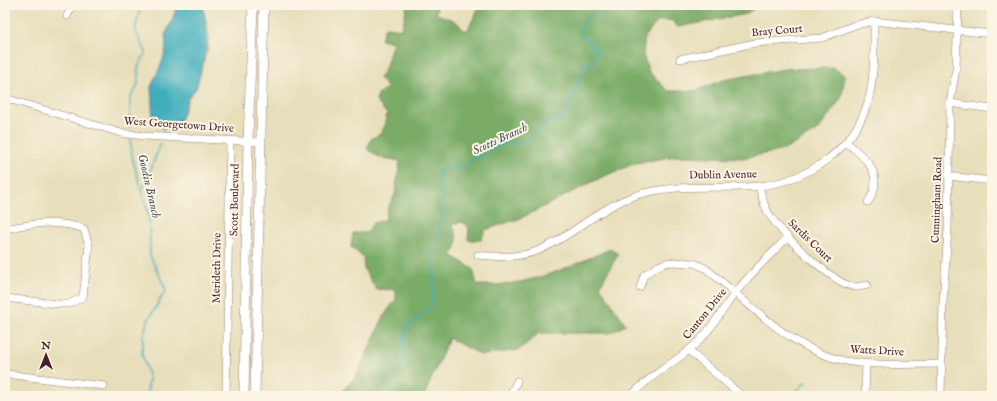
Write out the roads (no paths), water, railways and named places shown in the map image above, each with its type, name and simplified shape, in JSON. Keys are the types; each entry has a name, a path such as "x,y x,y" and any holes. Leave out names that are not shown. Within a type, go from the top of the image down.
{"main road":[{"name":"Scott Boulevard","path":"244,396 248,141 253,5"},
{"path":"255,396 264,5"}],"street":[{"path":"67,16 73,5"},
{"name":"Cunningham Road","path":"941,396 950,103 956,69 958,5"},
{"name":"Bray Court","path":"680,59 755,43 822,38 855,25 874,21 992,34"},
{"name":"Dublin Avenue","path":"478,255 516,256 537,251 568,235 605,209 624,199 644,193 688,187 759,186 789,181 812,171 833,156 846,142 860,122 868,102 874,72 874,21"},
{"name":"West Georgetown Drive","path":"5,98 121,133 144,136 260,142"},
{"path":"950,103 992,109"},
{"name":"Merideth Drive","path":"226,396 230,140"},
{"path":"846,142 870,163 874,174 874,194 868,202"},
{"path":"948,176 992,181"},
{"name":"Sardis Court","path":"759,186 763,202 770,217 788,237 829,274 854,287 867,285"},
{"path":"5,229 24,225 56,223 70,224 84,229 89,246 82,297 69,304 5,298"},
{"name":"Canton Drive","path":"631,396 652,376 689,351 702,338 736,292 759,265 788,237"},
{"name":"Watts Drive","path":"640,287 644,275 658,266 669,262 680,261 694,263 705,268 736,292 783,333 800,345 832,358 866,364 942,364"},
{"path":"689,351 742,396"},
{"path":"865,396 866,364"},
{"path":"5,374 104,386"},
{"path":"510,396 517,381"}],"water":[{"path":"177,5 203,5 208,35 207,49 196,89 189,96 180,121 175,127 163,127 153,121 151,87 163,60 166,46 165,35 172,21"}],"waterway":[{"name":"Goodin Branch","path":"130,129 130,99 138,85 138,67 146,52 135,30 141,5"},
{"name":"Scotts Branch","path":"386,396 396,376 396,369 405,361 406,351 403,342 408,325 419,318 433,303 434,272 432,255 436,246 443,204 438,171 458,165 465,166 474,159 491,153 506,143 517,144 531,138 540,127 565,117 584,66 593,62 597,52 580,32 583,25 590,15 616,5"},
{"name":"Goodin Branch","path":"130,138 133,161 149,216 150,255 166,290 147,322 143,336 142,354 149,378 147,396"},
{"path":"142,191 161,143"},
{"path":"791,396 806,382"}]}
